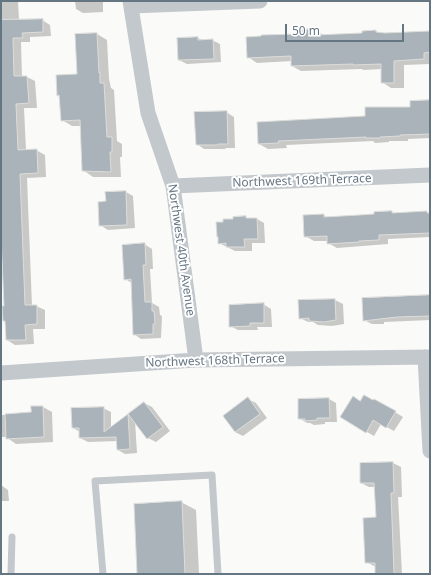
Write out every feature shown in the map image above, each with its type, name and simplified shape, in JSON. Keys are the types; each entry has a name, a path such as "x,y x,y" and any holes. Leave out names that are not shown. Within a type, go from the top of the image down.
{"street":[{"path":"130,4 260,1"},
{"name":"Northwest 40th Avenue","path":"130,4 148,113 173,186 196,360"},
{"name":"Northwest 169th Terrace","path":"173,186 430,175"},
{"path":"427,357 430,451"},
{"name":"Northwest 168th Terrace","path":"1,373 196,360 427,357"}],"lane":[{"path":"103,574 95,481 212,475 218,574"},
{"path":"11,574 12,537"}],"building":[{"path":"43,19 43,32 22,33 23,38 13,38 14,76 27,76 29,103 16,104 18,150 37,149 38,173 20,174 25,305 37,305 37,324 25,325 26,340 6,340 5,321 3,321 2,306 4,306 1,235 1,20"},
{"path":"299,29 315,29 316,35 362,33 362,31 376,30 376,32 385,33 430,31 430,52 424,53 424,59 394,61 394,83 381,83 381,64 291,66 291,56 247,58 246,37 299,34"},
{"path":"97,33 100,83 104,83 107,137 112,137 112,152 110,152 111,172 82,171 80,120 61,121 59,95 57,96 56,75 77,74 75,34"},
{"path":"198,37 198,40 213,39 214,59 178,60 177,38"},
{"path":"430,100 430,134 400,135 380,138 366,137 278,141 279,143 258,144 257,122 365,116 365,107 410,107 410,101"},
{"path":"227,111 228,144 196,145 194,112"},
{"path":"126,191 127,225 99,226 98,202 106,201 105,192"},
{"path":"392,211 392,213 427,211 427,213 430,213 430,233 379,235 379,240 327,244 327,236 304,237 303,215 324,214 324,217 374,214 374,212"},
{"path":"246,216 246,218 257,218 258,239 244,239 245,247 226,247 226,243 218,244 216,222 223,222 223,219 233,219 233,217"},
{"path":"145,243 146,265 143,265 145,302 152,302 152,311 154,311 155,324 153,324 153,334 133,335 131,279 124,280 122,245"},
{"path":"430,295 430,316 397,317 363,321 362,298"},
{"path":"335,299 336,320 324,322 309,321 309,318 299,319 298,300"},
{"path":"264,303 264,323 250,323 250,326 229,327 229,305"},
{"path":"364,395 396,411 386,428 373,420 366,433 340,417 353,396 360,401"},
{"path":"248,397 260,414 235,432 223,416"},
{"path":"329,398 330,418 317,418 317,420 305,421 305,419 298,419 298,399"},
{"path":"144,402 163,427 147,439 128,414"},
{"path":"31,406 43,406 44,437 6,439 5,414 31,412"},
{"path":"104,407 104,432 128,414 130,449 117,450 116,437 79,438 79,428 72,428 71,408"},
{"path":"393,462 394,493 391,493 394,574 375,574 375,563 365,563 363,518 376,517 374,483 360,483 360,463"},
{"path":"182,501 185,574 137,574 134,504"}]}
